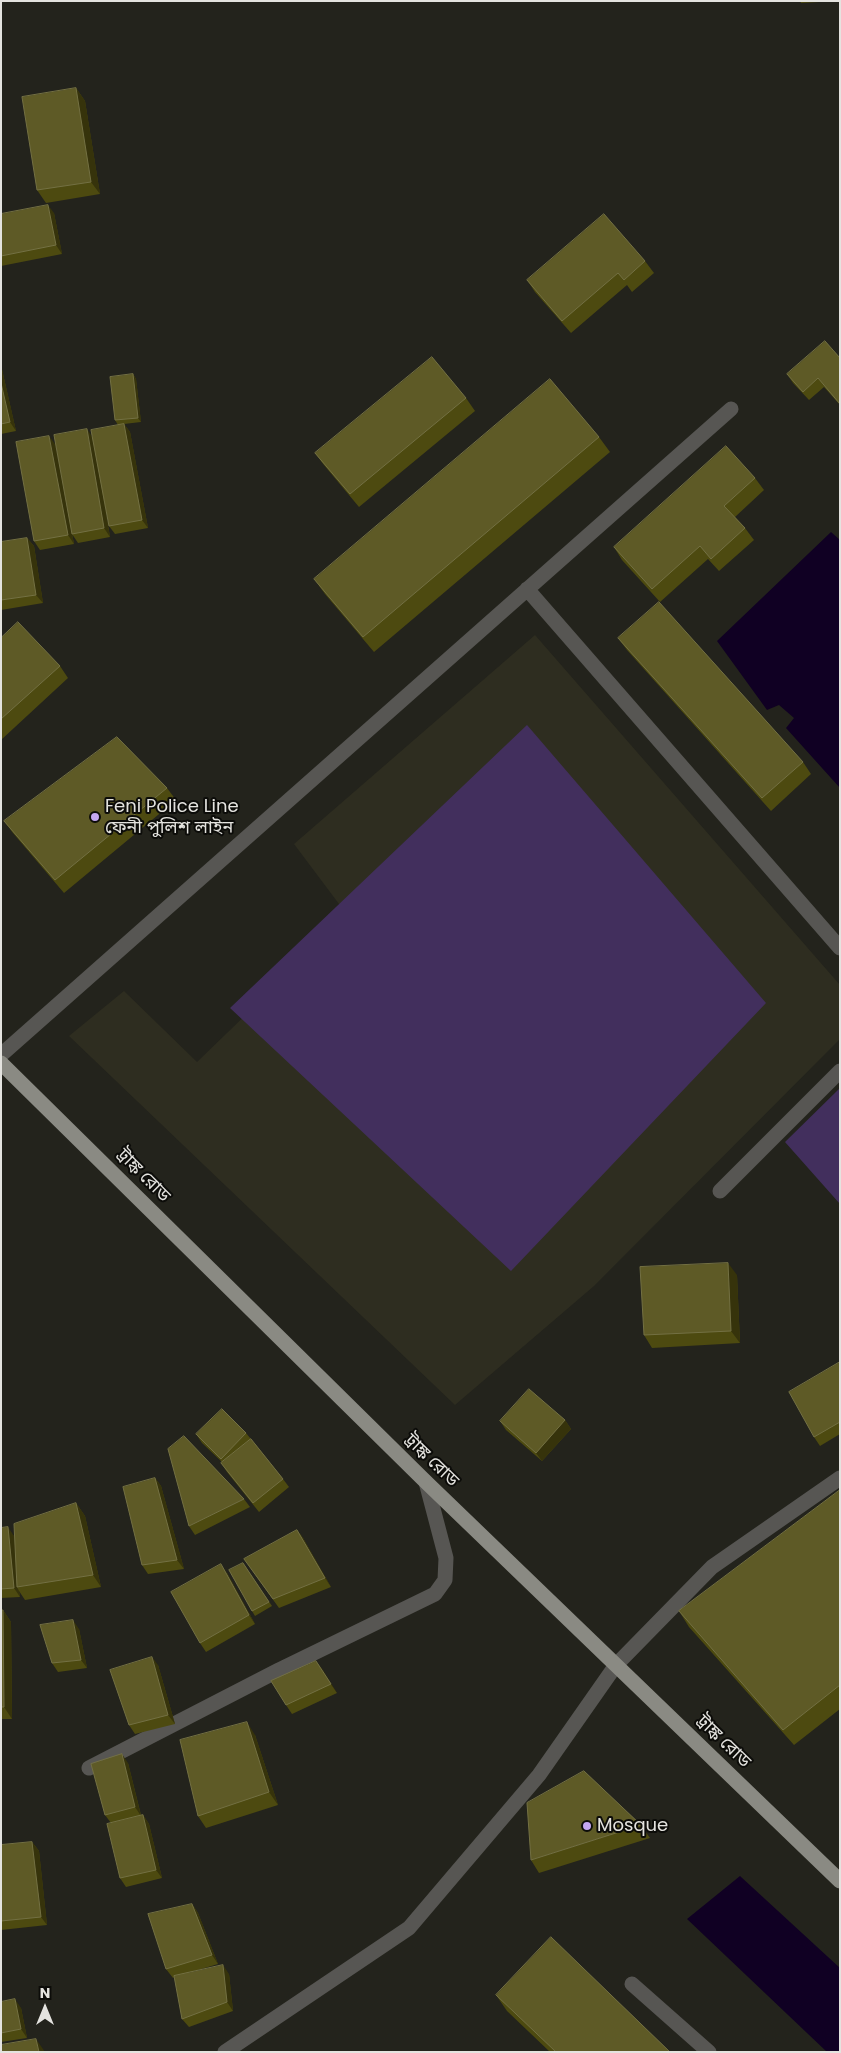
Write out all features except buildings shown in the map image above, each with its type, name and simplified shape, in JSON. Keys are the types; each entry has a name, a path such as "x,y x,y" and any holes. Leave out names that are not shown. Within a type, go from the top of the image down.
{"main road":[{"name":"ট্রাঙ্ক রোড","path":"1,1063 426,1482 840,1881"}],"street":[{"path":"1,1055 730,408"},
{"path":"527,589 840,948"},
{"path":"720,1191 840,1071"},
{"path":"225,2052 409,1928 539,1775 616,1665 712,1566 840,1478"},
{"path":"89,1768 279,1670 435,1594 446,1580 446,1558 426,1482"},
{"path":"632,1984 655,2002 709,2052"}],"shaded area":[{"path":"831,532 840,540 840,788 786,728 794,718 779,705 767,710 717,641"},
{"path":"535,635 840,985 840,1039 594,1286 455,1405 69,1036 124,991 197,1062 348,916 294,844"},
{"path":"527,725 766,1003 511,1271 230,1008"},
{"path":"840,1088 840,1204 785,1142"},
{"path":"740,1876 840,1968 840,2052 827,2052 687,1919"}],"place":[{"name":"Feni Police Line ফেনী পুলিশ লাইন","path":"95,817"},
{"name":"Mosque","path":"587,1826"}]}
